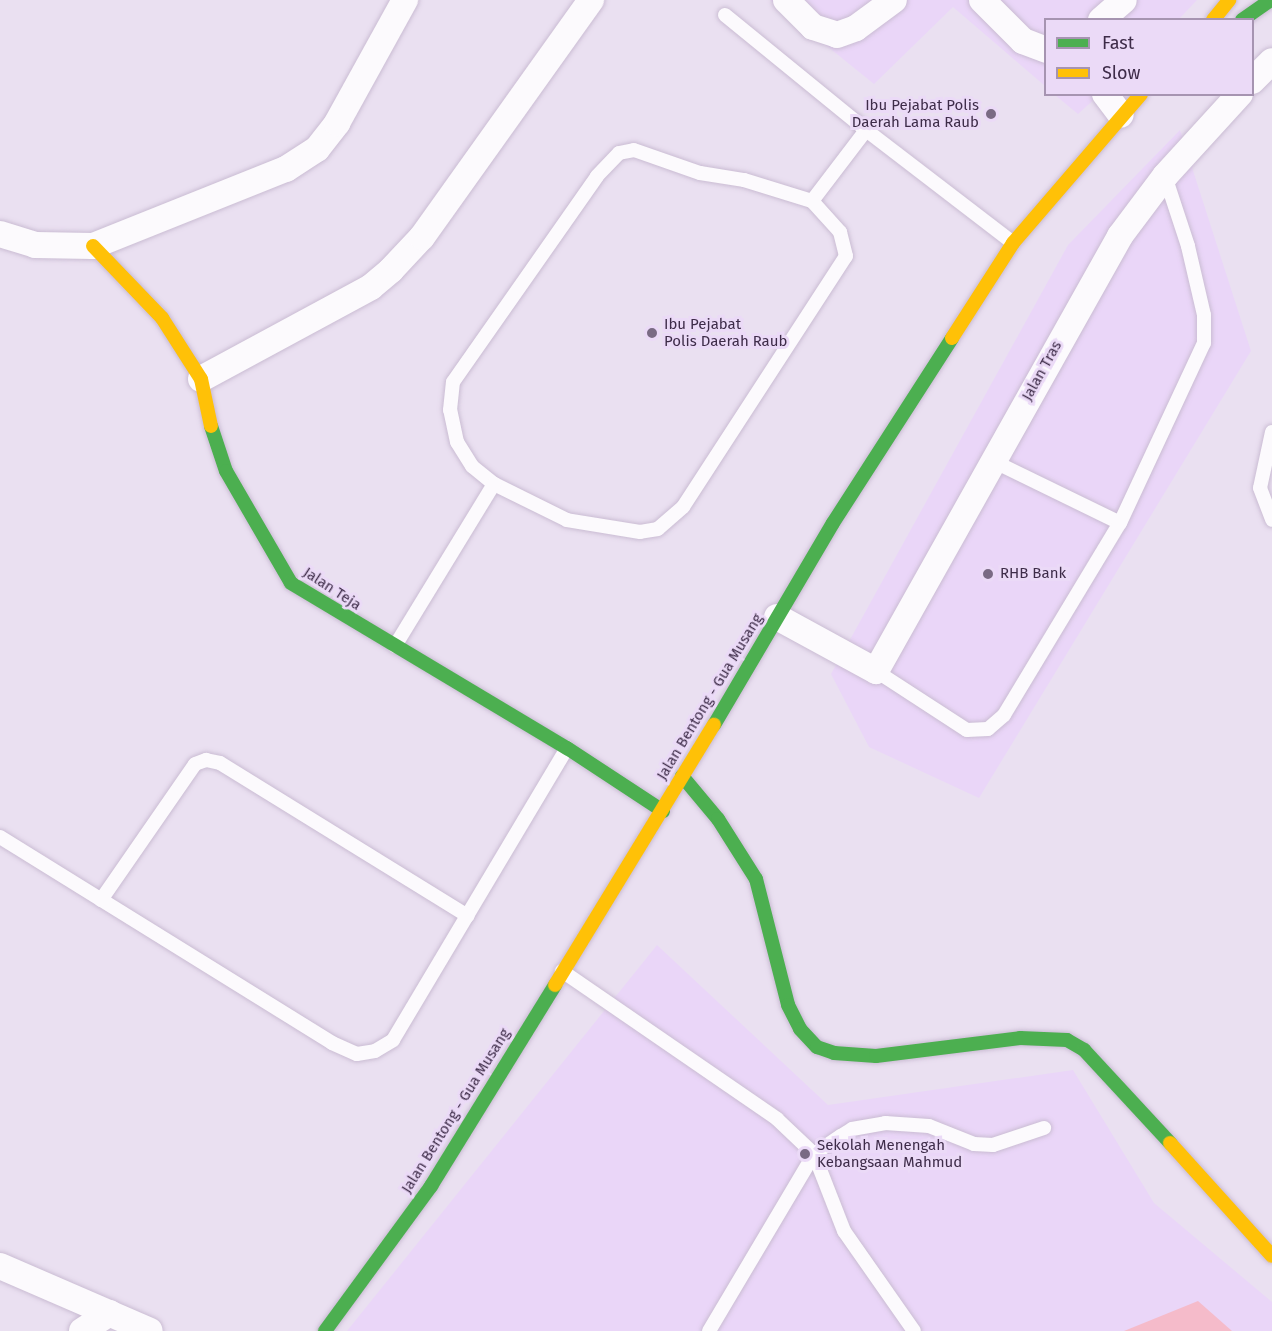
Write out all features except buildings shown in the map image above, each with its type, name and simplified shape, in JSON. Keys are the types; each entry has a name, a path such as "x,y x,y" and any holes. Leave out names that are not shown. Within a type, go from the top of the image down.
{"street":[{"path":"0,234 35,245 93,246 286,169 317,149 337,123 405,0"},
{"path":"201,379 371,287 391,270 422,237 591,0"},
{"path":"786,0 813,27 837,35 856,28 894,0"},
{"path":"982,0 1023,41 1044,49"},
{"path":"1103,18 1124,0"},
{"path":"1215,18 1229,0"},
{"path":"1245,18 1271,0"},
{"path":"1254,79 1272,60"},
{"path":"1107,96 1121,115"},
{"name":"Jalan Bentong - Gua Musang","path":"325,1331 431,1186 663,811 777,617 1013,243 1139,96"},
{"name":"Jalan Tras","path":"876,670 1096,274 1165,176 1238,96"},
{"name":"Jalan Teja","path":"93,246 162,318 201,379 212,432 226,471 291,583 394,648 567,748 663,811"},
{"path":"777,617 876,670"},
{"path":"682,776 718,819 756,879 788,1005 800,1029 818,1047 834,1053 876,1056 1020,1038 1067,1040 1084,1050 1111,1078 1272,1256"},
{"path":"0,1266 150,1331"},
{"path":"82,1331 110,1313"}],"lane":[{"path":"725,15 866,130 1013,243"},
{"path":"812,201 866,130"},
{"path":"634,150 700,173 744,180 812,201 840,232 846,256 683,507 658,529 640,531 567,520 494,484 472,466 457,442 450,410 453,382 607,162 634,150"},
{"path":"876,670 967,730 988,729 1004,715 1120,523 1204,343 1204,315 1188,246 1165,176"},
{"path":"1272,432 1260,488 1272,520"},
{"path":"993,461 1120,523"},
{"path":"394,648 494,484"},
{"path":"0,837 332,1043 357,1054 375,1051 393,1040 567,748"},
{"path":"101,900 195,764 206,760 220,763 468,916"},
{"path":"562,971 777,1119 814,1154 844,1231 914,1331"},
{"path":"709,1331 814,1154 852,1129 885,1123 929,1126 983,1145 1044,1128"}],"shaded area":[{"path":"770,0 1197,0 1180,18 1044,18 1044,85 953,7 874,84"},
{"path":"1056,96 1098,96 1078,114"},
{"path":"1180,130 1251,351 979,798 869,747 831,674 1068,245"},
{"name":"Sekolah Menengah Kebangsaan Mahmud","path":"657,945 828,1105 1073,1070 1154,1203 1272,1302 1272,1331 347,1331"},
{"path":"1198,1301 1232,1331 1124,1331"}],"traffic: fast":[{"path":"1245,18 1271,0"},
{"path":"714,725 833,523 952,338"},
{"path":"211,426 226,471 291,583 567,748 663,811"},
{"path":"682,776 718,819 756,879 788,1005 800,1029 817,1047 834,1053 876,1056 1020,1038 1067,1040 1084,1050 1170,1143"},
{"path":"325,1331 431,1186 555,985"}],"traffic: slow":[{"path":"1215,18 1229,0"},
{"path":"952,338 1013,243 1139,96"},
{"path":"93,246 162,318 201,379 211,426"},
{"path":"555,985 714,725"},
{"path":"1170,1143 1272,1256"}],"place":[{"name":"Ibu Pejabat Polis Daerah Lama Raub","path":"991,114"},
{"name":"Ibu Pejabat Polis Daerah Raub","path":"652,333"},
{"name":"RHB Bank","path":"988,574"},
{"name":"Sekolah Menengah Kebangsaan Mahmud","path":"805,1154"}]}
